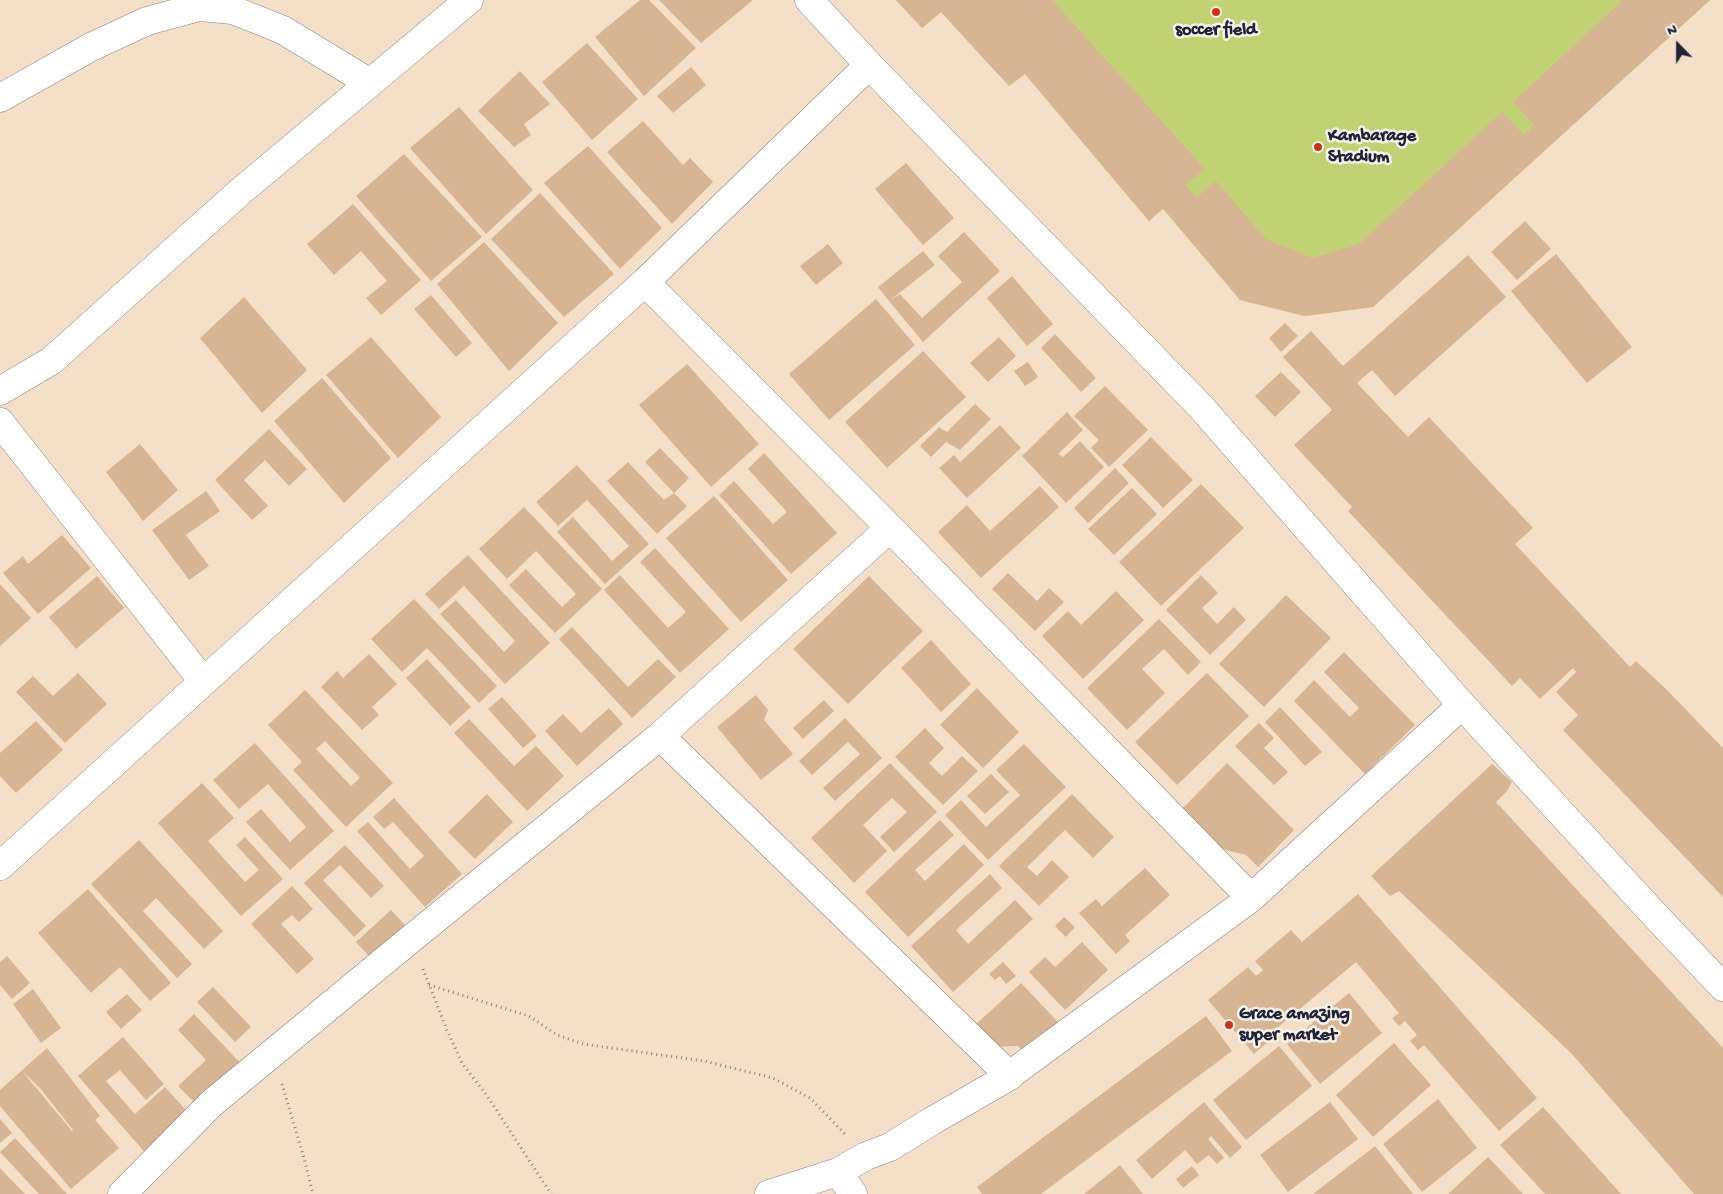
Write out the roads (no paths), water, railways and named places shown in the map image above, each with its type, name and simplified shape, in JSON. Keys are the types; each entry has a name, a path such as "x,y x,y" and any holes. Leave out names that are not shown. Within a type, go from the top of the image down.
{"street":[{"path":"0,391 51,362 241,191 469,0"},
{"path":"809,0 869,65 1201,406 1462,705 1723,987"},
{"path":"0,98 91,47 147,21 199,7 232,10 283,30 370,83"},
{"path":"0,866 645,282 869,65"},
{"path":"645,282 890,528 1251,898"},
{"path":"0,422 203,681"},
{"path":"122,1194 212,1103 660,736 890,528"},
{"path":"769,1194 845,1183 866,1156 890,1147 1010,1076 1251,898 1462,705"},
{"path":"660,736 1010,1076"}],"place":[{"name":"soccer field","path":"1216,12"},
{"name":"Kambarage Stadium","path":"1318,147"},
{"name":"Grace amazing super market","path":"1229,1025"}]}
